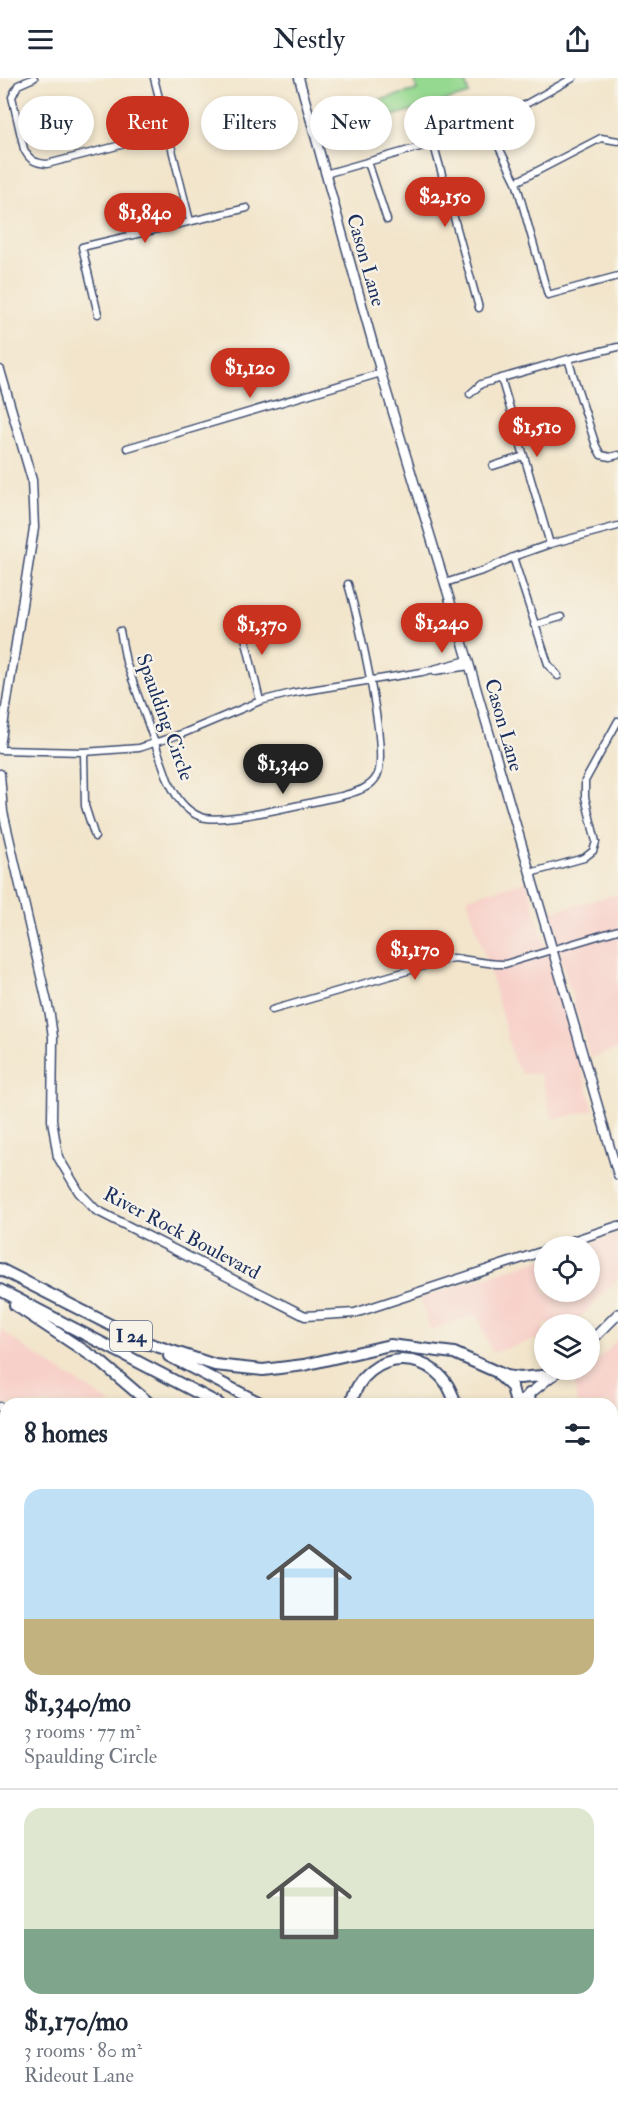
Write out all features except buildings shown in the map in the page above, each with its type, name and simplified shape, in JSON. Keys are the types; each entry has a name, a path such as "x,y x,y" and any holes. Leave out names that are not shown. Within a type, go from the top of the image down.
{"highway":[{"name":"I 24","path":"0,1269 250,1398"},
{"name":"I 24","path":"0,1292 207,1398"},
{"path":"0,1292 101,1362 143,1398"},
{"path":"141,1341 215,1365 263,1370 304,1365 390,1345 454,1353 504,1378 512,1387 515,1398"},
{"path":"353,1398 358,1384 374,1368 385,1363 410,1360 435,1370 444,1378 453,1398"},
{"path":"489,1369 519,1378 534,1376"}],"main road":[{"path":"600,1332 618,1314"},
{"path":"531,1398 548,1380"}],"street":[{"path":"34,78 18,85 12,97 26,155 35,162 47,164 106,149"},
{"path":"154,78 159,96"},
{"name":"Cason Lane","path":"299,78 381,373 469,663 618,1175"},
{"path":"535,99 573,78"},
{"path":"516,182 588,143 601,138 618,141"},
{"path":"172,150 190,221"},
{"path":"325,174 407,150"},
{"path":"435,150 479,308"},
{"path":"500,150 516,182 548,295 618,276"},
{"path":"368,162 387,220"},
{"path":"98,314 82,247 248,208"},
{"path":"470,394 481,384 568,358 618,347"},
{"path":"568,358 596,446 601,455 610,457 618,455"},
{"path":"0,370 30,472 34,511 34,528 0,748 84,752 119,751 155,744 260,701 292,693 469,663"},
{"path":"127,448 381,373"},
{"path":"501,378 550,544"},
{"path":"493,466 524,456"},
{"path":"445,583 550,544 618,526"},
{"path":"513,557 548,664 558,676"},
{"name":"Spaulding Circle","path":"120,630 126,662 176,797 187,809 202,817 226,818 359,791 376,778 381,762 359,621 348,584"},
{"path":"240,616 260,701"},
{"path":"534,625 561,617"},
{"path":"530,873 584,858 593,851 596,842 585,797 585,781 618,721"},
{"path":"84,752 85,806 95,837"},
{"name":"River Rock Boulevard","path":"0,774 2,818 50,1015 53,1037 52,1120 58,1157 79,1192 96,1210 305,1316 355,1313 534,1254"},
{"path":"272,1010 452,958 502,964 618,930"},
{"path":"588,1236 618,1226"}],"shaded area":[{"path":"526,881 594,1110 553,1120 540,1074 522,1074 514,1061 467,898"},
{"path":"618,894 618,1049 590,1058 549,912"},
{"path":"618,1234 618,1279 600,1297 600,1240"},
{"path":"534,1261 534,1302 596,1302 584,1314 534,1314 534,1340 492,1353 477,1315 430,1330 420,1298"},
{"path":"0,1329 25,1348 103,1398 0,1398"},
{"path":"618,1339 618,1398 576,1398 575,1385 580,1380 600,1380 600,1358"}],"green space":[{"path":"414,78 464,78 469,94 404,96 404,113 392,116 392,97 417,90"}]}
